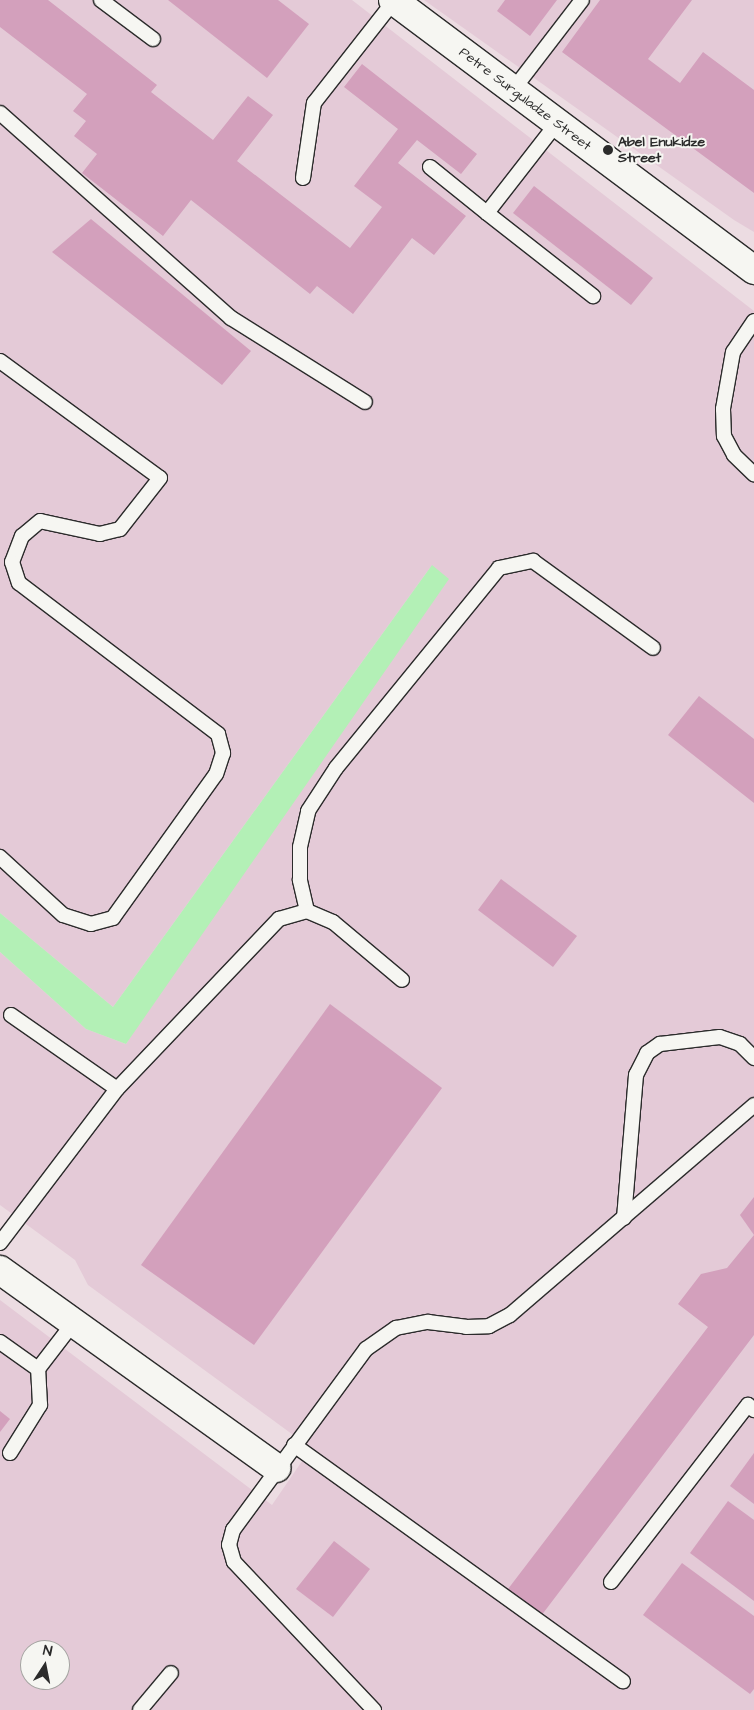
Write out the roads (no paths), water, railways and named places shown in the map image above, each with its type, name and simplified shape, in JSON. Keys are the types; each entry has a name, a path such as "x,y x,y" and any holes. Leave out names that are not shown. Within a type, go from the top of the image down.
{"street":[{"name":"Petre Surguladze Street","path":"393,0 754,270"},
{"path":"0,1270 277,1468"}],"lane":[{"path":"101,0 153,39"},
{"path":"303,178 314,103 393,0"},
{"path":"513,90 582,0"},
{"path":"0,113 231,318 365,402"},
{"path":"487,212 557,123"},
{"path":"430,167 593,296"},
{"path":"754,321 733,352 723,408 724,436 734,455 754,474"},
{"path":"0,362 160,478 120,529 100,534 40,522 22,536 12,562 19,583 218,734 223,753 216,774 113,918 91,924 63,915 0,858"},
{"path":"307,911 300,880 300,847 308,811 336,768 499,568 533,561 653,648"},
{"path":"0,1243 117,1089 279,919 307,911 333,922 402,980"},
{"path":"11,1015 117,1089"},
{"path":"624,1218 636,1075 647,1053 660,1044 720,1037 740,1044 754,1058"},
{"path":"374,1710 234,1562 229,1545 233,1530 366,1350 380,1338 396,1328 428,1322 489,1326 510,1315 754,1104"},
{"path":"10,1453 40,1405 38,1369 74,1322"},
{"path":"0,1342 38,1369"},
{"path":"611,1582 748,1405 754,1410"},
{"path":"294,1445 623,1681"},
{"path":"140,1710 171,1673"}],"place":[{"name":"Abel Enukidze Street","path":"608,150"}]}
